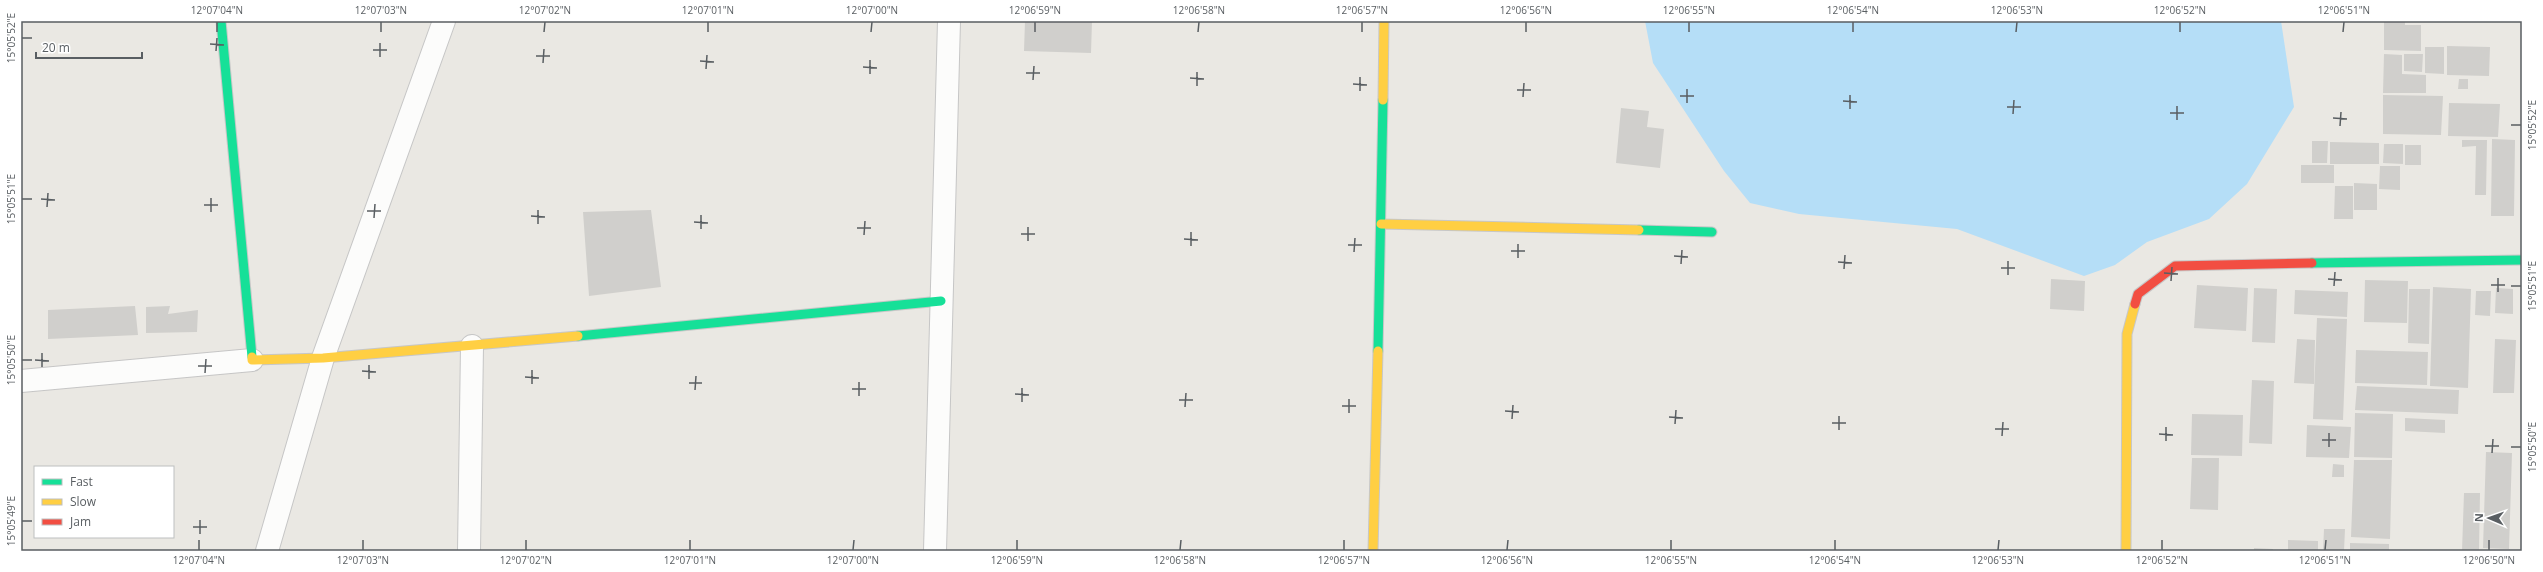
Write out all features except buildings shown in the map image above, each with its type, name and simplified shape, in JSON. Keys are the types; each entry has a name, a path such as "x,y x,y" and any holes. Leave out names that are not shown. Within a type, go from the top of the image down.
{"street":[{"path":"221,21 252,360"},
{"path":"267,551 323,358 444,21"},
{"path":"935,551 949,21"},
{"path":"1373,551 1381,224 1384,21"},
{"path":"1381,224 1712,232"},
{"path":"2126,551 2127,334 2138,294 2175,266 2216,264 2522,260"},
{"path":"21,381 252,360 323,358 472,346 941,301"},
{"path":"469,551 472,346"}],"water":[{"path":"1645,21 2281,21 2294,107 2247,184 2209,219 2147,242 2115,265 2084,276 1957,229 1799,214 1750,203 1724,171 1653,63"}],"traffic: fast":[{"path":"221,21 252,357"},
{"path":"1378,351 1383,100"},
{"path":"1639,230 1712,232"},
{"path":"2312,263 2522,260"},
{"path":"578,336 941,301"}],"traffic: slow":[{"path":"1383,100 1384,21"},
{"path":"1381,224 1639,230"},
{"path":"2126,551 2127,334 2135,304"},
{"path":"252,357 252,360 323,358 578,336"},
{"path":"1373,551 1378,351"}],"traffic: jam":[{"path":"2135,304 2138,294 2175,266 2312,263"}]}
